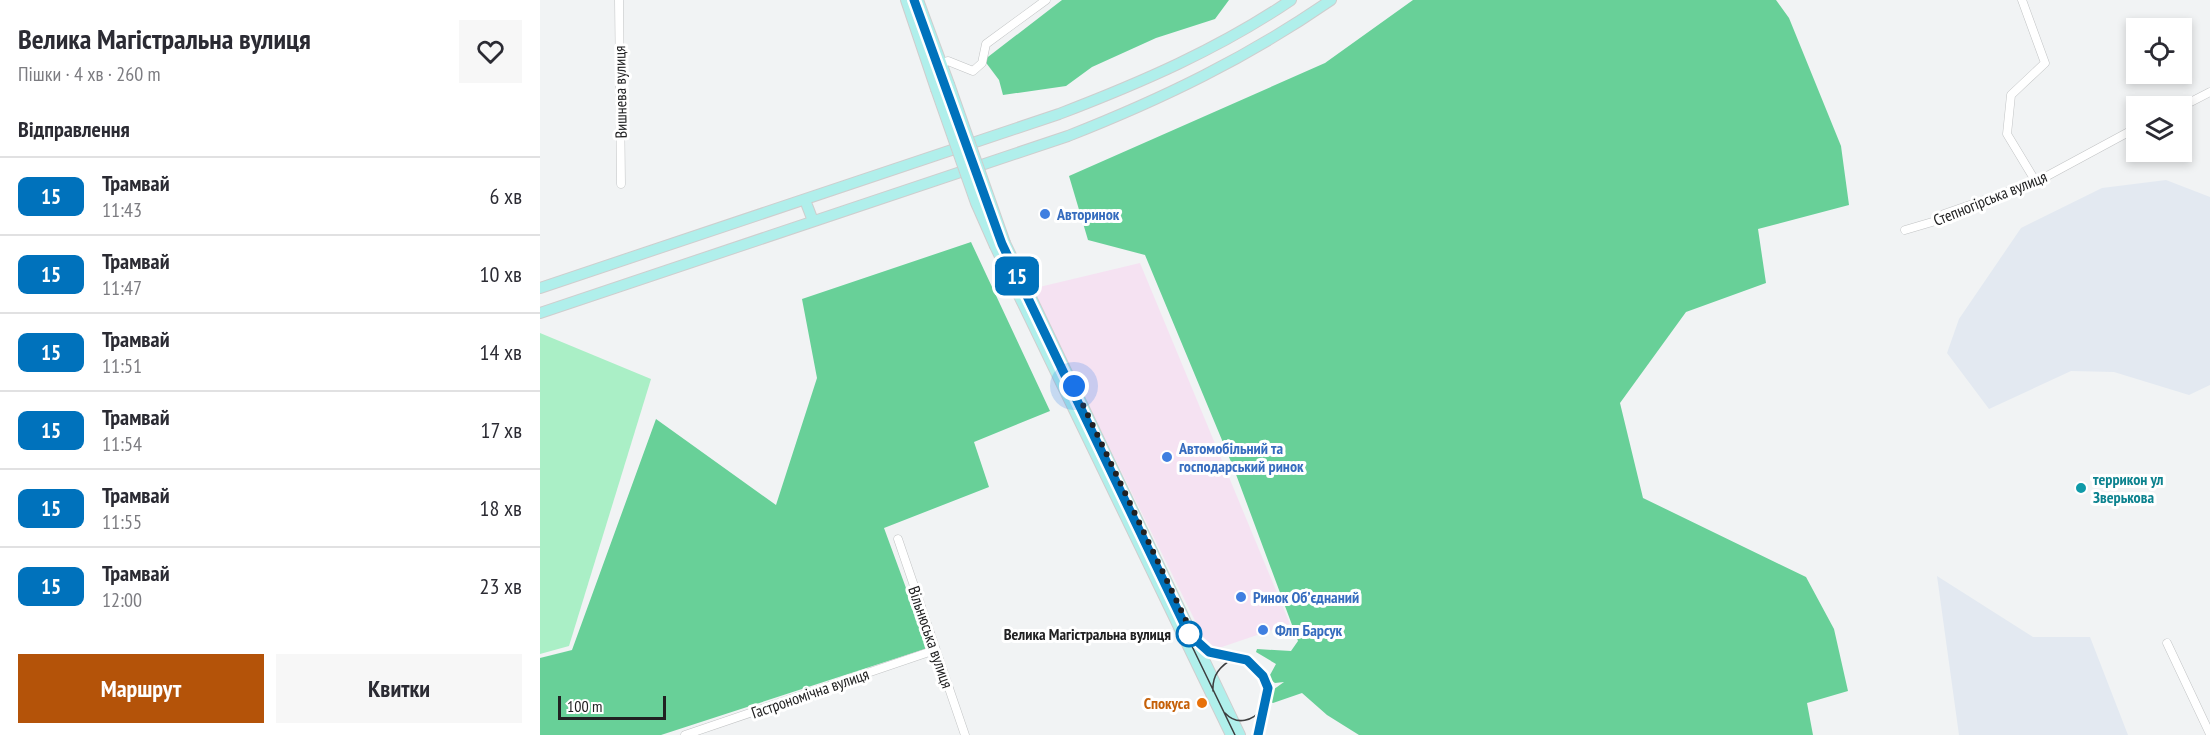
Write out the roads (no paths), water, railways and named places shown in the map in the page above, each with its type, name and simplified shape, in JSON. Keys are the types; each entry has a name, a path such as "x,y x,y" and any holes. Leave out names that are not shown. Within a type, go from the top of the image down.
{"main road":[{"path":"906,0 976,203 1000,244 1240,735"},
{"path":"918,0 950,84 1000,244 1231,735"},
{"path":"540,288 1059,114 1125,88 1240,32 1291,0"},
{"path":"540,313 1068,136 1200,80 1251,51 1331,0"},
{"path":"805,200 813,221"}],"street":[{"name":"Вишнева вулиця","path":"619,0 621,184"},
{"path":"927,61 941,64 948,61 973,70 982,63 986,44 1046,0"},
{"path":"2022,0 2045,63 2011,94 2007,134 2036,182"},
{"path":"2192,101 2210,92"},
{"name":"Степногірська вулиця","path":"1905,230 2036,182 2126,133"},
{"name":"Вільнюська вулиця","path":"898,539 965,735"},
{"path":"2167,643 2210,734"},
{"name":"Гастрономічна вулиця","path":"685,735 935,651"}],"tram line":[{"path":"914,0 1002,244 1189,634 1209,652 1247,660 1263,676 1268,688 1258,735"},
{"name":"15","path":"914,0 1002,244 1189,634 1209,652 1224,657 1243,659 1251,663 1266,682 1268,688 1258,735"},
{"path":"1188,638 1235,735"},
{"path":"1213,691 1214,680 1218,672 1234,658"},
{"path":"1225,713 1240,721 1250,719 1263,708"}],"place":[{"name":"Авторинок","path":"1045,214"},
{"name":"Автомобільний та господарський ринок","path":"1167,457"},
{"name":"террикон ул Зверькова","path":"2081,488"},
{"name":"Ринок Обʼєднаний","path":"1241,597"},
{"name":"Флп Барсук","path":"1263,630"},
{"name":"Велика Магістральна вулиця","path":"1189,634"},
{"name":"Спокуса","path":"1202,703"}]}
